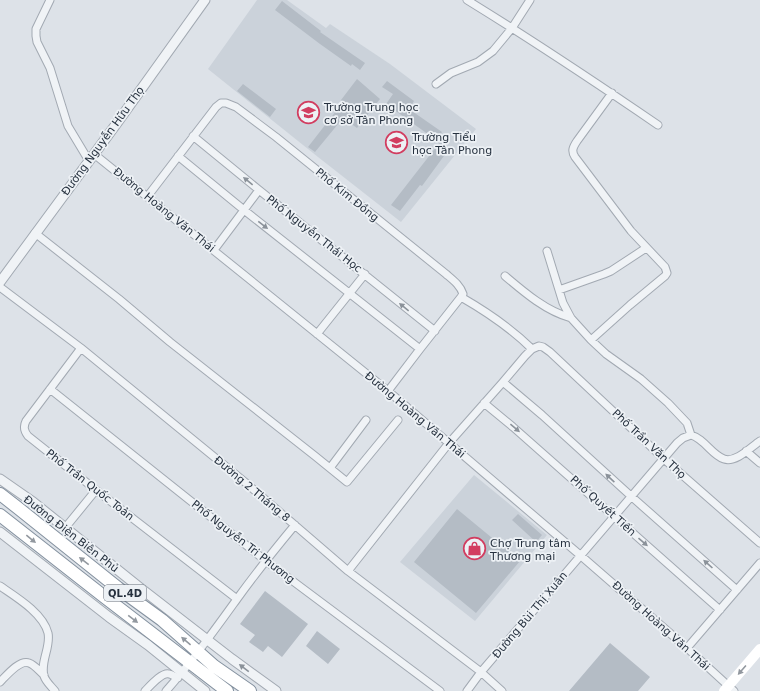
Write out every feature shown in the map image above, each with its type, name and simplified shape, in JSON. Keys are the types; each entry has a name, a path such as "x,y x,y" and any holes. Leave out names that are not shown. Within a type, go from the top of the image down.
{"highway":[{"name":"Đường Điện Biên Phủ","path":"0,494 118,588 162,620 214,666 250,691"},
{"name":"QL.4D","path":"0,515 184,671 227,691"}],"main road":[{"path":"729,689 760,650"}],"street":[{"name":"Đường Hoàng Văn Thái","path":"50,0 36,29 37,42 50,68 68,126 92,157 147,197 388,391 687,648 729,689"},
{"path":"467,0 612,93 658,125"},
{"path":"436,84 451,73 478,62 493,51 512,28 530,0"},
{"name":"Đường Nguyễn Hữu Thọ","path":"0,282 92,157 203,1"},
{"path":"591,340 667,273 665,267 631,231 573,154 574,145 612,93"},
{"name":"Phố Kim Đồng","path":"193,136 216,107 221,103 226,103 236,107 276,137 446,274 457,284 462,291 462,296"},
{"path":"147,197 193,136"},
{"name":"Phố Nguyễn Thái Học","path":"193,136 435,331"},
{"path":"178,156 420,349"},
{"path":"214,250 259,190"},
{"path":"35,233 347,482 398,420"},
{"path":"559,290 608,272 646,248"},
{"path":"547,251 559,290 571,318 606,354 630,370 655,390 683,418 689,427 691,434 719,456 729,460 746,451 760,441"},
{"path":"317,334 365,274"},
{"path":"505,276 548,309 571,318"},
{"name":"Đường 2 Tháng 8","path":"0,287 81,348 246,483 348,571 481,672 502,691"},
{"path":"388,391 462,296"},
{"name":"Phố Trần Văn Thọ","path":"462,296 536,347 543,347 550,352 664,459 760,543"},
{"path":"348,571 449,443 536,347"},
{"name":"Phố Trần Quốc Toản","path":"81,348 26,421 24,428 25,432 96,490 237,599"},
{"path":"504,382 737,590"},
{"name":"Phố Nguyễn Tri Phương","path":"50,389 266,561 440,691"},
{"name":"Phố Quyết Tiến","path":"484,403 514,427 720,610"},
{"path":"330,468 366,420"},
{"name":"Đường Bùi Thị Xuân","path":"467,691 481,672 580,555 683,438 691,434"},
{"path":"746,451 760,463"},
{"name":"Đường Điện Biên Phủ","path":"0,479 33,502 139,587 276,691"},
{"path":"66,528 96,490"},
{"path":"166,691 199,652 237,599 295,525"},
{"name":"QL.4D","path":"0,532 184,671 205,691"},
{"path":"687,648 760,563"},
{"path":"0,586 32,610 43,622 48,639 44,675 48,684 55,691"},
{"path":"0,682 23,662 31,664 44,675"},
{"path":"145,691 165,674 184,671"}],"shaded area":[{"path":"257,0 287,0 326,28 330,24 390,64 476,129 401,222 208,69"},
{"name":"Chợ Trung tâm Thương mại","path":"474,475 547,535 475,621 400,562"}],"building":[{"path":"282,1 321,31 320,32 365,63 360,70 352,64 351,66 275,10"},
{"path":"357,79 380,99 357,128 343,118 315,152 308,147 343,102 341,100"},
{"path":"387,81 414,101 409,109 442,132 436,140 386,104 393,94 382,87"},
{"path":"243,84 276,109 270,117 237,91"},
{"path":"440,142 449,149 422,186 420,185 400,211 391,205"},
{"path":"457,509 520,561 476,613 414,562"},
{"path":"518,514 542,535 536,542 512,520"},
{"path":"265,591 308,624 282,657 268,646 263,652 249,642 255,635 240,624"},
{"path":"317,631 340,649 328,664 306,646"},
{"path":"610,643 650,677 638,691 569,691"}],"place":[{"name":"Trường Trung học cơ sở Tân Phong","path":"308,113"},
{"name":"Trường Tiểu học Tân Phong","path":"397,143"},
{"name":"Chợ Trung tâm Thương mại","path":"474,549"}]}
